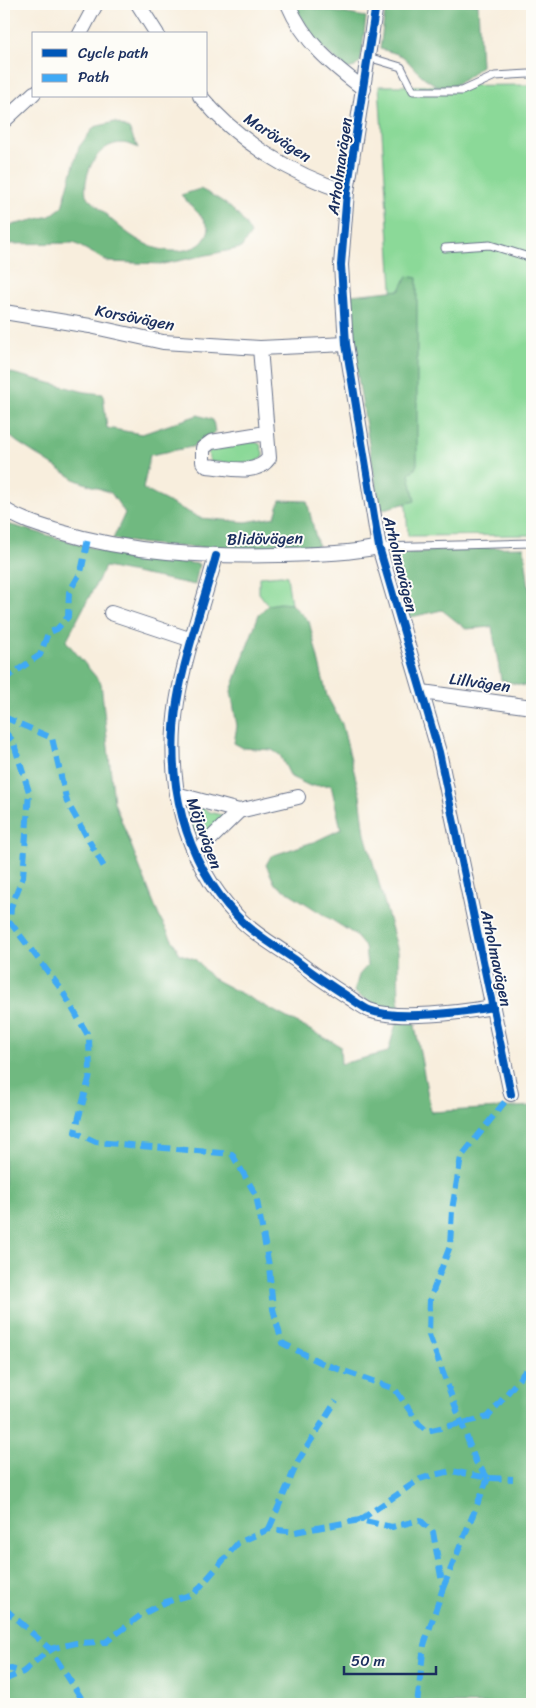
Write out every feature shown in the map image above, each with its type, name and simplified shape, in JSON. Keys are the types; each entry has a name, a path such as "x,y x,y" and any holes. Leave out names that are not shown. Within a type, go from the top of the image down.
{"street":[{"path":"81,32 96,4"},
{"path":"138,4 156,32"},
{"path":"288,4 307,40 331,64 364,89"},
{"name":"Arholmavägen","path":"376,4 347,192 341,265 346,344 379,547 439,752 511,1094"},
{"path":"4,121 32,95"},
{"name":"Marövägen","path":"202,98 217,116 249,143 283,164 322,184 347,192"},
{"name":"Korsövägen","path":"4,312 90,326 163,342 260,348 346,344"},
{"path":"260,348 269,458 264,465 256,469 206,466 203,462 203,448 211,442 266,433"},
{"name":"Blidövägen","path":"4,510 36,525 96,541 170,553 216,556 348,554 379,547"},
{"name":"Möjavägen","path":"216,556 192,640 177,703 174,751 176,794 195,854 211,886 238,918 320,979 370,1010 403,1015 470,1011 493,1007"},
{"path":"111,613 192,640"},
{"name":"Lillvägen","path":"422,692 532,707"},
{"name":"Möjavägen","path":"176,794 239,811 298,797"},
{"name":"Möjavägen","path":"195,854 239,811"}],"lane":[{"path":"368,57 401,67 414,91 462,91 495,76 529,74"},
{"path":"445,248 490,245 532,258"},
{"name":"Blidövägen","path":"379,547 532,543"}],"green space":[{"path":"386,4 478,4 481,66 466,78 451,86 436,85 417,71 402,56 380,49"},
{"path":"293,5 366,17 361,61 355,67 347,69 321,47"},
{"path":"532,85 532,535 408,536 379,86"},
{"path":"115,122 129,129 138,148 126,144 116,144 98,154 88,173 86,195 130,235 143,243 170,251 194,247 201,244 206,238 209,229 201,216 181,195 200,189 230,207 246,226 251,234 241,248 163,264 109,262 74,243 4,244 4,227 50,216 62,207 79,147 94,127"},
{"path":"407,276 417,278 417,464 415,469 409,474 415,501 380,510 351,335 351,295 400,290"},
{"path":"4,371 85,392 103,394 107,428 142,434 198,415 213,420 215,432 192,447 150,455 143,489 200,518 246,522 275,517 280,500 307,501 318,546 190,547 113,539 125,513 111,493 76,480 17,442 4,431"},
{"path":"251,441 260,444 264,456 255,463 210,462 208,453 214,447"},
{"path":"4,523 115,554 199,564 195,585 105,567 66,641 101,683 114,802 159,916 180,954 195,959 212,978 340,1046 341,1064 388,1052 397,1020 414,1020 431,1112 532,1106 532,1704 4,1704"},
{"path":"524,547 530,596 532,596 532,688 501,680 492,627 466,629 442,610 407,618 391,567 394,558 400,554 465,548"},
{"path":"287,576 291,604 268,605 259,593 259,577"},
{"path":"291,604 309,621 327,696 342,724 360,795 365,834 398,951 399,1010 377,1006 354,992 359,975 367,966 365,947 354,934 275,884 266,865 271,856 316,841 341,829 331,785 310,786 291,777 280,755 272,750 243,748 234,743 237,726 231,691 259,614 268,605"},
{"path":"194,803 210,812 225,816 201,837 193,830 186,809"}],"marked path":[{"path":"4,675 6,678 40,655 48,633 57,629 68,617 69,592 81,572 88,539"},
{"path":"4,717 52,738 67,802 104,867"},
{"path":"4,731 13,741 29,792 23,877 11,907 10,922 61,989 89,1037 90,1075 75,1132 96,1142 232,1154 256,1195 269,1266 273,1309 282,1343 324,1364 395,1389 419,1424 427,1431 488,1417 532,1363"},
{"path":"488,1478 476,1462 429,1335 430,1299 450,1246 452,1210 461,1157 511,1094"},
{"path":"269,1529 298,1461 336,1401"},
{"path":"360,1520 420,1479 433,1475 452,1471 488,1478 513,1479"},
{"path":"443,1588 488,1478"},
{"path":"4,1680 23,1672 50,1649 76,1643 106,1642 141,1615 166,1602 194,1594 238,1543 269,1529 295,1532 360,1520 392,1527 420,1520 433,1532 443,1588 424,1645 417,1704"},
{"path":"4,1608 50,1649 85,1704"},
{"path":"4,1667 23,1672"}],"cycle path":[{"path":"376,4 347,192 341,265 346,344 379,547 439,752 511,1094"},
{"path":"216,556 185,665 177,702 174,760 176,789 182,817 191,844 218,894 237,916 264,939 369,1010 396,1015 413,1015 493,1007"}]}
